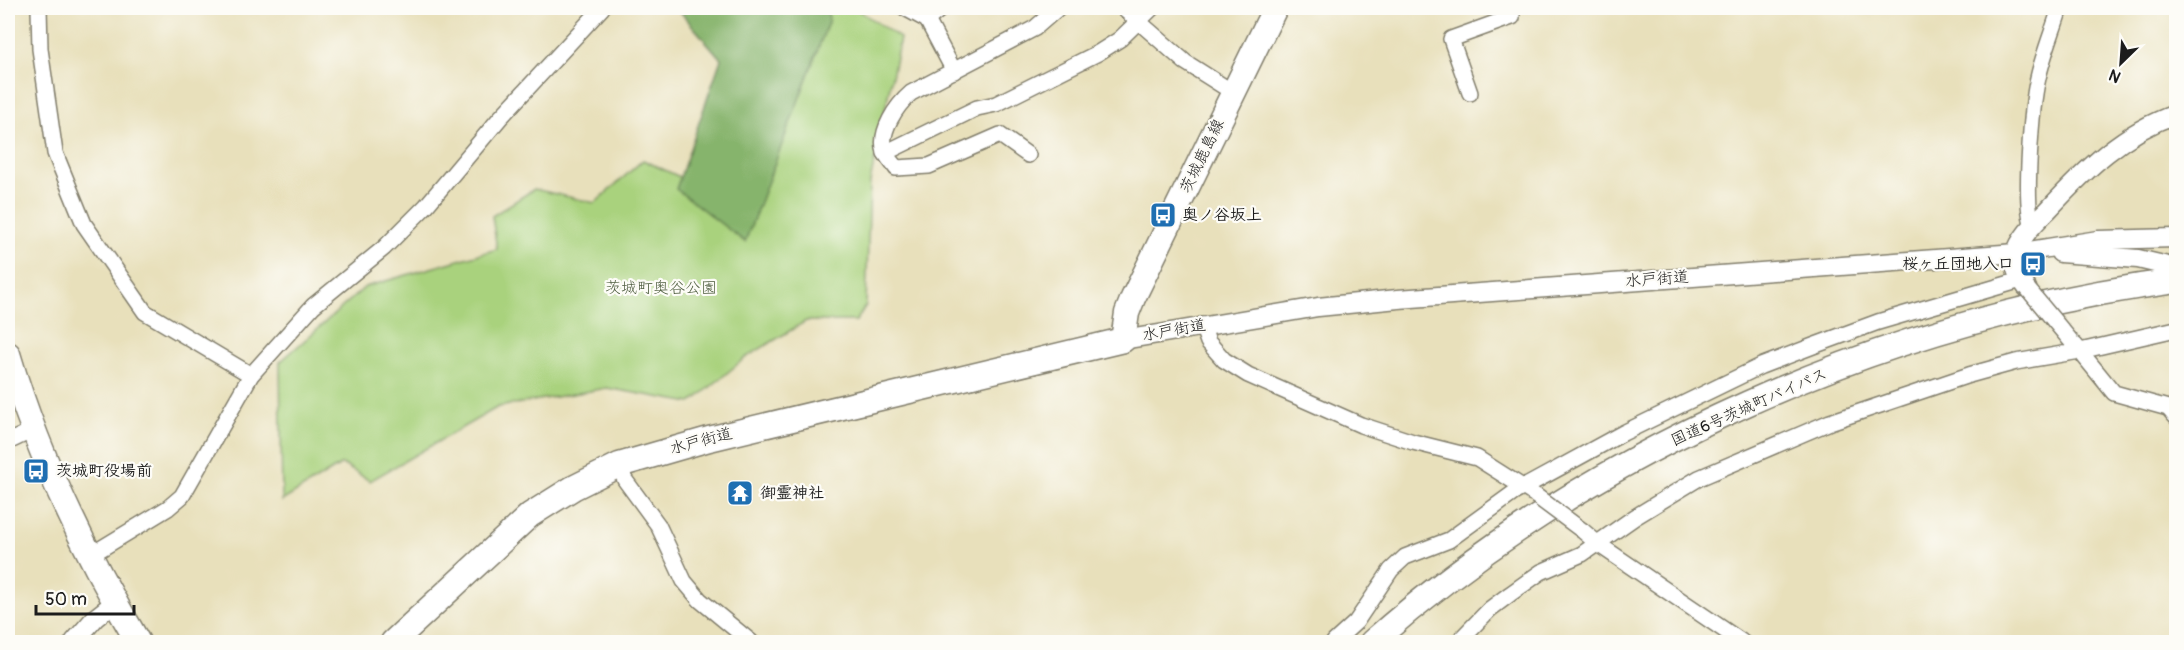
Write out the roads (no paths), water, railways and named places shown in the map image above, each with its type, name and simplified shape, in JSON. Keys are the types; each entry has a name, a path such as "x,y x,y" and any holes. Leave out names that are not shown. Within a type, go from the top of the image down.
{"main road":[{"name":"茨城鹿島線","path":"1123,340 1125,322 1133,298 1275,8"},
{"name":"国道6号茨城町バイパス","path":"1372,642 1453,578 1589,486 1716,419 1795,384 1865,357 1975,322 2064,302 2175,271"},
{"name":"水戸街道","path":"393,642 530,515 573,488 619,465 720,436 1123,340"},
{"path":"8,354 33,430 89,556 138,642"},
{"path":"1395,642 1453,578"},
{"path":"1354,642 1373,626 1408,612"}],"street":[{"path":"39,8 40,49 55,153 84,224 145,312 251,375"},
{"path":"89,556 168,508 182,496 251,375 313,306 384,248 426,206 500,118 602,8"},
{"path":"904,8 927,20 954,71"},
{"path":"927,20 942,8"},
{"path":"1028,155 1000,135 929,166 896,168 885,153 883,138 898,104 911,93 1035,28 1058,8"},
{"path":"1123,8 1185,62 1234,93"},
{"path":"885,153 977,108 996,104 1098,53 1139,22 1152,8"},
{"path":"1470,93 1451,39 1512,17 1512,8"},
{"path":"2033,225 2028,217 2027,194 2038,79 2060,8"},
{"path":"2176,114 2138,131 2093,163 2033,225 2016,272 2114,393 2168,408 2176,417"},
{"name":"水戸街道","path":"1123,340 1202,325 1398,299 2023,252 2098,240 2176,238"},
{"name":"水戸街道","path":"2023,252 2138,259 2175,271"},
{"path":"1334,642 1356,622 1391,570 1405,557 1449,540 1531,492 1623,433 1761,366 1878,322 2024,284"},
{"path":"1202,325 1208,342 1224,360 1248,375 1361,425 1413,442 1477,458 1531,492 1598,544 1742,642"},
{"path":"1458,642 1490,609 1541,572 1582,554 1635,517 1699,478 1779,446 1830,422 1988,370 2076,346 2176,329"},
{"path":"8,442 33,430"},
{"path":"619,465 625,480 658,525 684,581 700,600 751,642"},
{"path":"74,642 95,618 114,603"}],"place":[{"name":"奥ノ谷坂上","path":"1163,215"},
{"name":"桜ヶ丘団地入口","path":"2033,264"},
{"name":"茨城町役場前","path":"36,471"},
{"name":"御霊神社","path":"740,493"}],"park label":[{"name":"茨城町奥谷公園","path":"661,288"}]}
